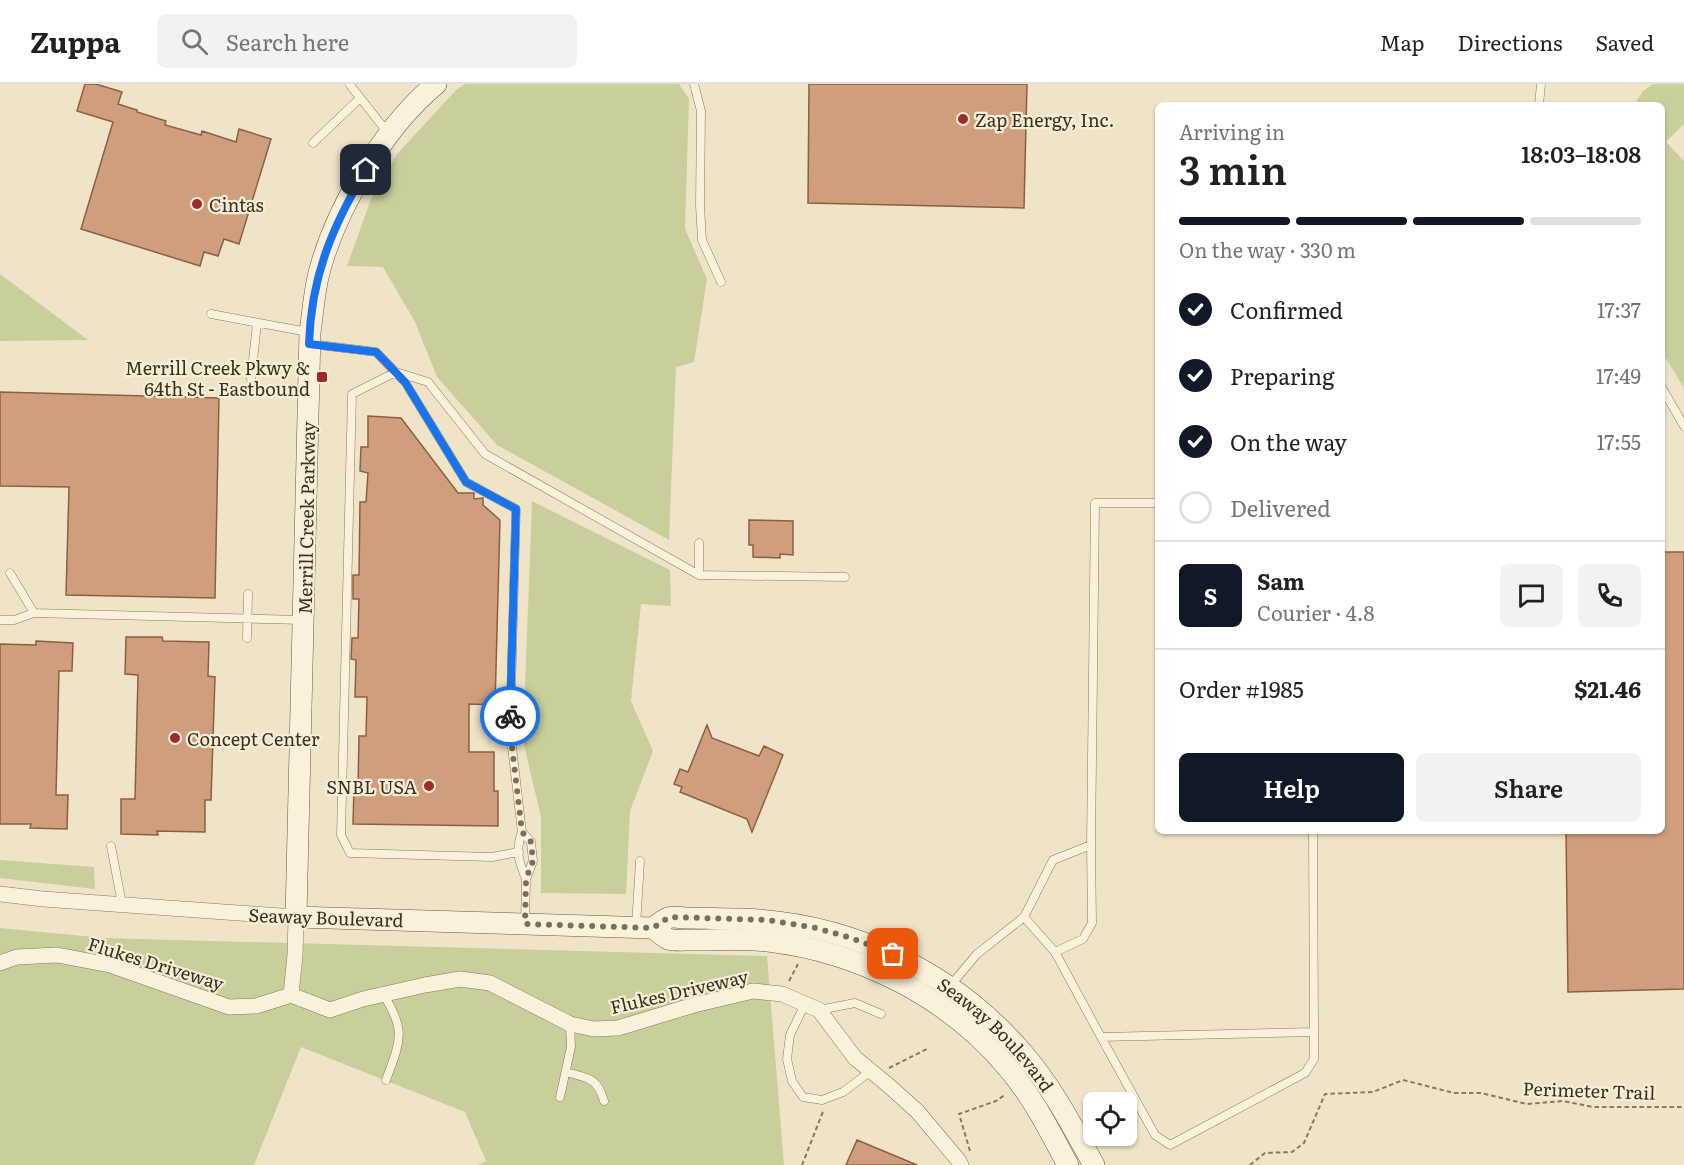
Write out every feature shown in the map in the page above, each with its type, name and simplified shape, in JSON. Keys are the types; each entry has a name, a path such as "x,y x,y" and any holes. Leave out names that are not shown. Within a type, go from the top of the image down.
{"street":[{"name":"Merrill Creek Parkway","path":"296,917 310,338 318,275 330,238 346,204 376,153 400,119 436,84"},
{"name":"Seaway Boulevard","path":"0,894 296,917 644,928 669,939 766,940 807,947 847,959 887,975 937,1004 973,1032 1008,1067 1020,1083 1068,1165"},
{"path":"291,995 296,917"},
{"name":"Seaway Boulevard","path":"644,928 669,917 767,920 816,928 893,954 937,977 983,1013 1027,1057 1062,1108 1094,1165"},
{"name":"Flukes Driveway","path":"0,963 17,957 57,955 110,966 229,1007 256,1006 291,995 330,1010 383,994 460,979 490,983 570,1024 594,1029 618,1028 694,1005 753,991 783,994 812,1007 855,1058 917,1112 959,1161 966,1160"}],"lane":[{"path":"341,84 351,85 388,135"},
{"path":"694,84 702,111 700,205 702,240 722,282"},
{"path":"1539,102 1540,84"},
{"path":"313,143 360,98"},
{"path":"211,314 257,322 310,338 376,352 405,382 466,482 516,509 510,730 522,832 518,843 519,861 526,879"},
{"path":"251,379 257,322"},
{"path":"519,852 492,857 350,853 341,835 351,394 396,372 428,382 485,454 699,574 846,577"},
{"path":"1665,393 1684,426"},
{"path":"1054,952 1083,939 1092,923 1095,503 1155,503"},
{"path":"699,543 699,574"},
{"path":"10,573 34,613"},
{"path":"247,638 248,594"},
{"path":"0,620 14,620 34,613 303,620"},
{"path":"522,832 531,842 533,861 526,879 525,924"},
{"path":"1024,917 1054,952 1155,1135 1170,1145 1305,1073 1314,1059 1313,834"},
{"path":"937,1004 976,954 1024,917 1053,860 1091,845"},
{"path":"111,846 122,904"},
{"path":"640,861 644,928"},
{"path":"383,994 393,1009 400,1027 399,1044 386,1080"},
{"path":"875,1074 843,1092 822,1100 803,1097 792,1081 787,1059 790,1035 812,1007 855,1003 881,1014"},
{"path":"560,1097 571,1047 570,1024"},
{"path":"1101,1037 1314,1032"},
{"path":"566,1072 593,1080 600,1089 604,1101"}],"path":[{"path":"783,994 807,947"},
{"path":"875,1074 929,1048"},
{"name":"Perimeter Trail","path":"1250,1165 1265,1153 1292,1152 1304,1143 1325,1094 1373,1092 1403,1080 1454,1093 1481,1093 1527,1104 1563,1101 1593,1107 1684,1107"},
{"path":"966,1160 959,1114 996,1101 1020,1083"},
{"path":"802,1165 824,1111 822,1100"}],"green space":[{"path":"465,84 679,84 689,99 685,229 707,279 694,362 676,367 669,540 497,445 437,377 415,322 383,267 347,266 371,199 397,154 457,89"},
{"path":"1653,84 1684,84 1684,124 1666,142 1684,161 1684,388 1665,357 1665,102 1636,102 1643,91"},
{"path":"0,274 88,340 0,341"},
{"path":"532,501 670,570 671,606 641,604 631,701 653,751 630,811 626,894 541,893 541,817 523,741"},
{"path":"0,860 94,867 95,889 0,878"},
{"path":"0,928 104,938 767,956 784,1165 478,1165 486,1161 465,1112 301,1047 254,1165 0,1165"}],"building":[{"path":"85,84 96,84 122,92 118,104 166,121 165,125 201,135 202,131 236,142 239,129 271,139 239,244 224,239 218,256 204,252 200,266 81,229 113,122 77,111"},
{"path":"809,84 1027,84 1024,208 808,203"},
{"path":"0,392 219,398 215,598 66,595 69,487 0,486"},
{"path":"368,416 401,418 458,493 474,493 474,499 483,498 483,505 500,520 495,705 469,704 469,752 494,752 494,791 498,791 498,826 353,824 354,787 358,787 359,736 366,736 367,697 355,697 356,660 351,659 352,638 358,638 359,599 353,599 353,575 359,575 360,502 366,502 368,473 360,471 361,447 368,447"},
{"path":"749,520 793,521 793,555 780,554 780,558 753,557 753,545 749,545"},
{"path":"1665,552 1684,552 1684,989 1568,992 1566,834 1665,834"},
{"name":"Concept Center","path":"126,637 162,637 163,641 209,642 208,676 215,677 211,800 205,800 205,832 157,831 158,835 121,834 121,799 135,799 138,675 125,674"},
{"path":"36,641 73,643 72,671 59,671 56,795 68,795 67,829 30,828 31,824 0,824 0,644 36,645"},
{"path":"707,725 712,738 759,756 764,746 783,755 752,832 747,819 680,792 682,787 674,784 680,769 688,772"},
{"path":"857,1140 917,1165 846,1165"}],"way so far":[{"path":"510,716 522,832 531,842 533,861 526,879 525,924 653,928 669,917 767,920 816,928 893,954"}],"place":[{"name":"Zap Energy, Inc.","path":"963,119"},
{"name":"Cintas","path":"197,204"},
{"name":"Merrill Creek Pkwy & 64th St - Eastbound","path":"322,377"},
{"name":"Concept Center","path":"175,738"},
{"name":"SNBL USA","path":"429,786"}],"route":[{"path":"366,170 346,204 324,256 318,275 309,344 376,352 405,382 466,482 516,509 510,716"}]}
